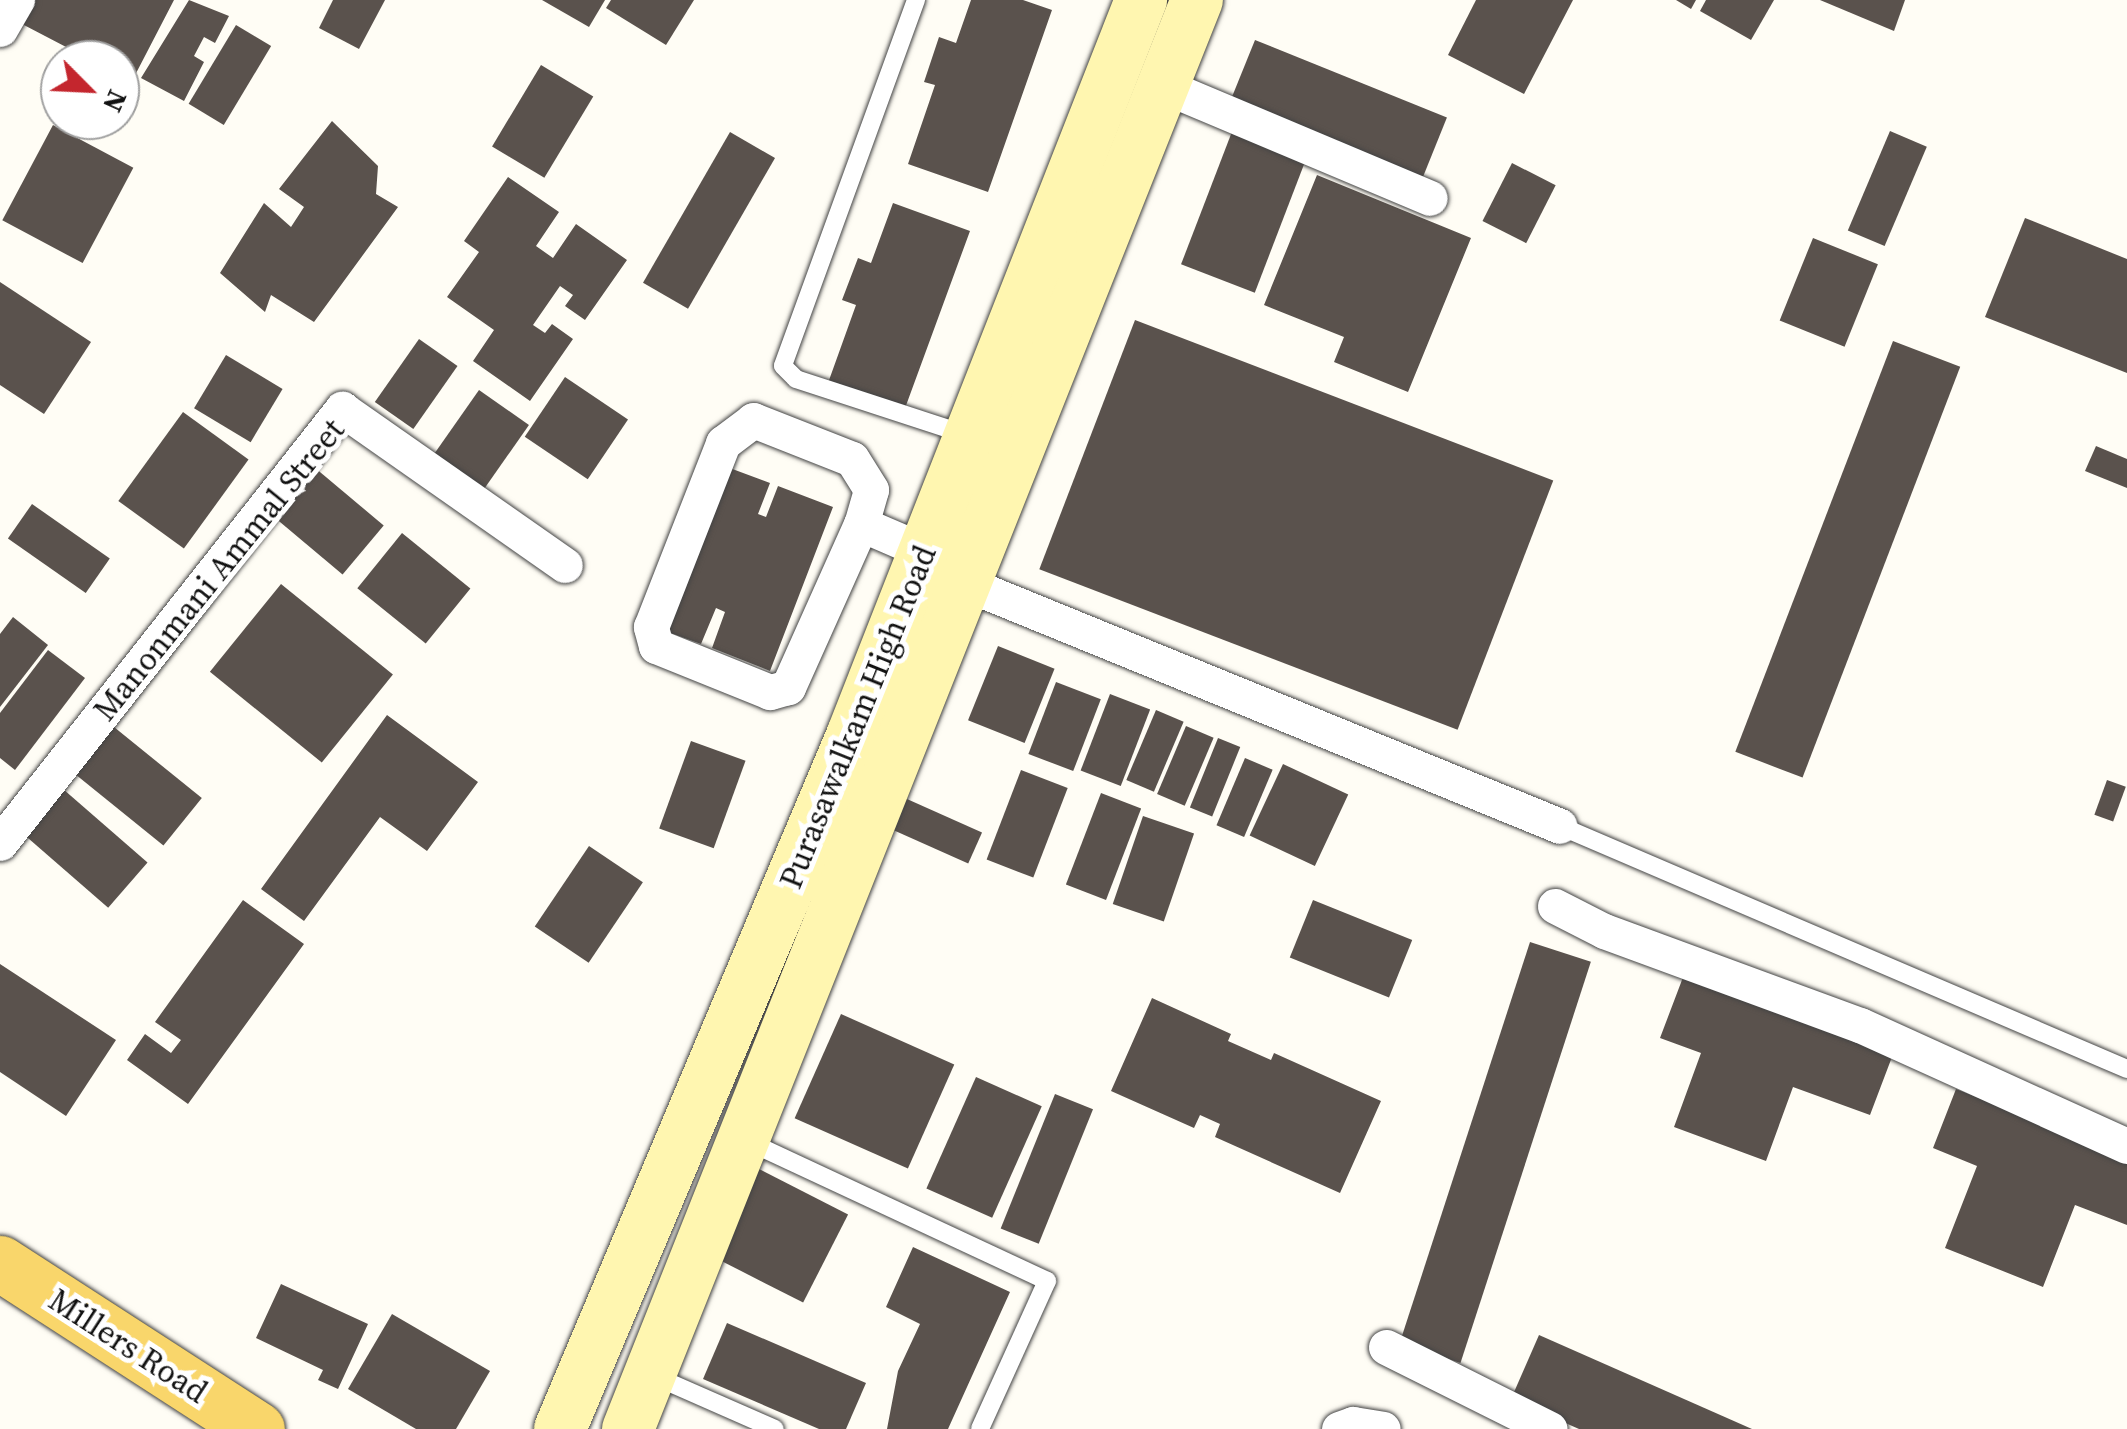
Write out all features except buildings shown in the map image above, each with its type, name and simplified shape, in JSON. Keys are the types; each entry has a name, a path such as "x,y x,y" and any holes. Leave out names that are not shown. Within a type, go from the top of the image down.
{"main road":[{"name":"Purasawalkam High Road","path":"628,1429 746,1141 1197,0"},
{"name":"Purasawalkam High Road","path":"560,1429 926,552 1136,2"},
{"name":"Millers Road","path":"0,1262 256,1429"}],"street":[{"path":"0,28 17,0"},
{"path":"1166,86 1430,198"},
{"name":"Manonmani Ammal Street","path":"0,844 342,410 565,565"},
{"path":"753,420 852,459 871,490 861,524 788,687 770,692 656,646 651,628 722,443 739,428 753,420"},
{"path":"861,524 926,552"},
{"path":"966,584 1560,826"},
{"path":"1555,906 1604,932 1860,1026 2127,1146"},
{"path":"1386,1347 1550,1429"},
{"path":"1339,1429 1353,1424 1383,1429"}],"lane":[{"path":"916,0 784,366 796,379 972,436"},
{"path":"1560,826 2127,1069"},
{"path":"746,1141 1047,1282 980,1429"},
{"path":"652,1375 776,1429"}]}
